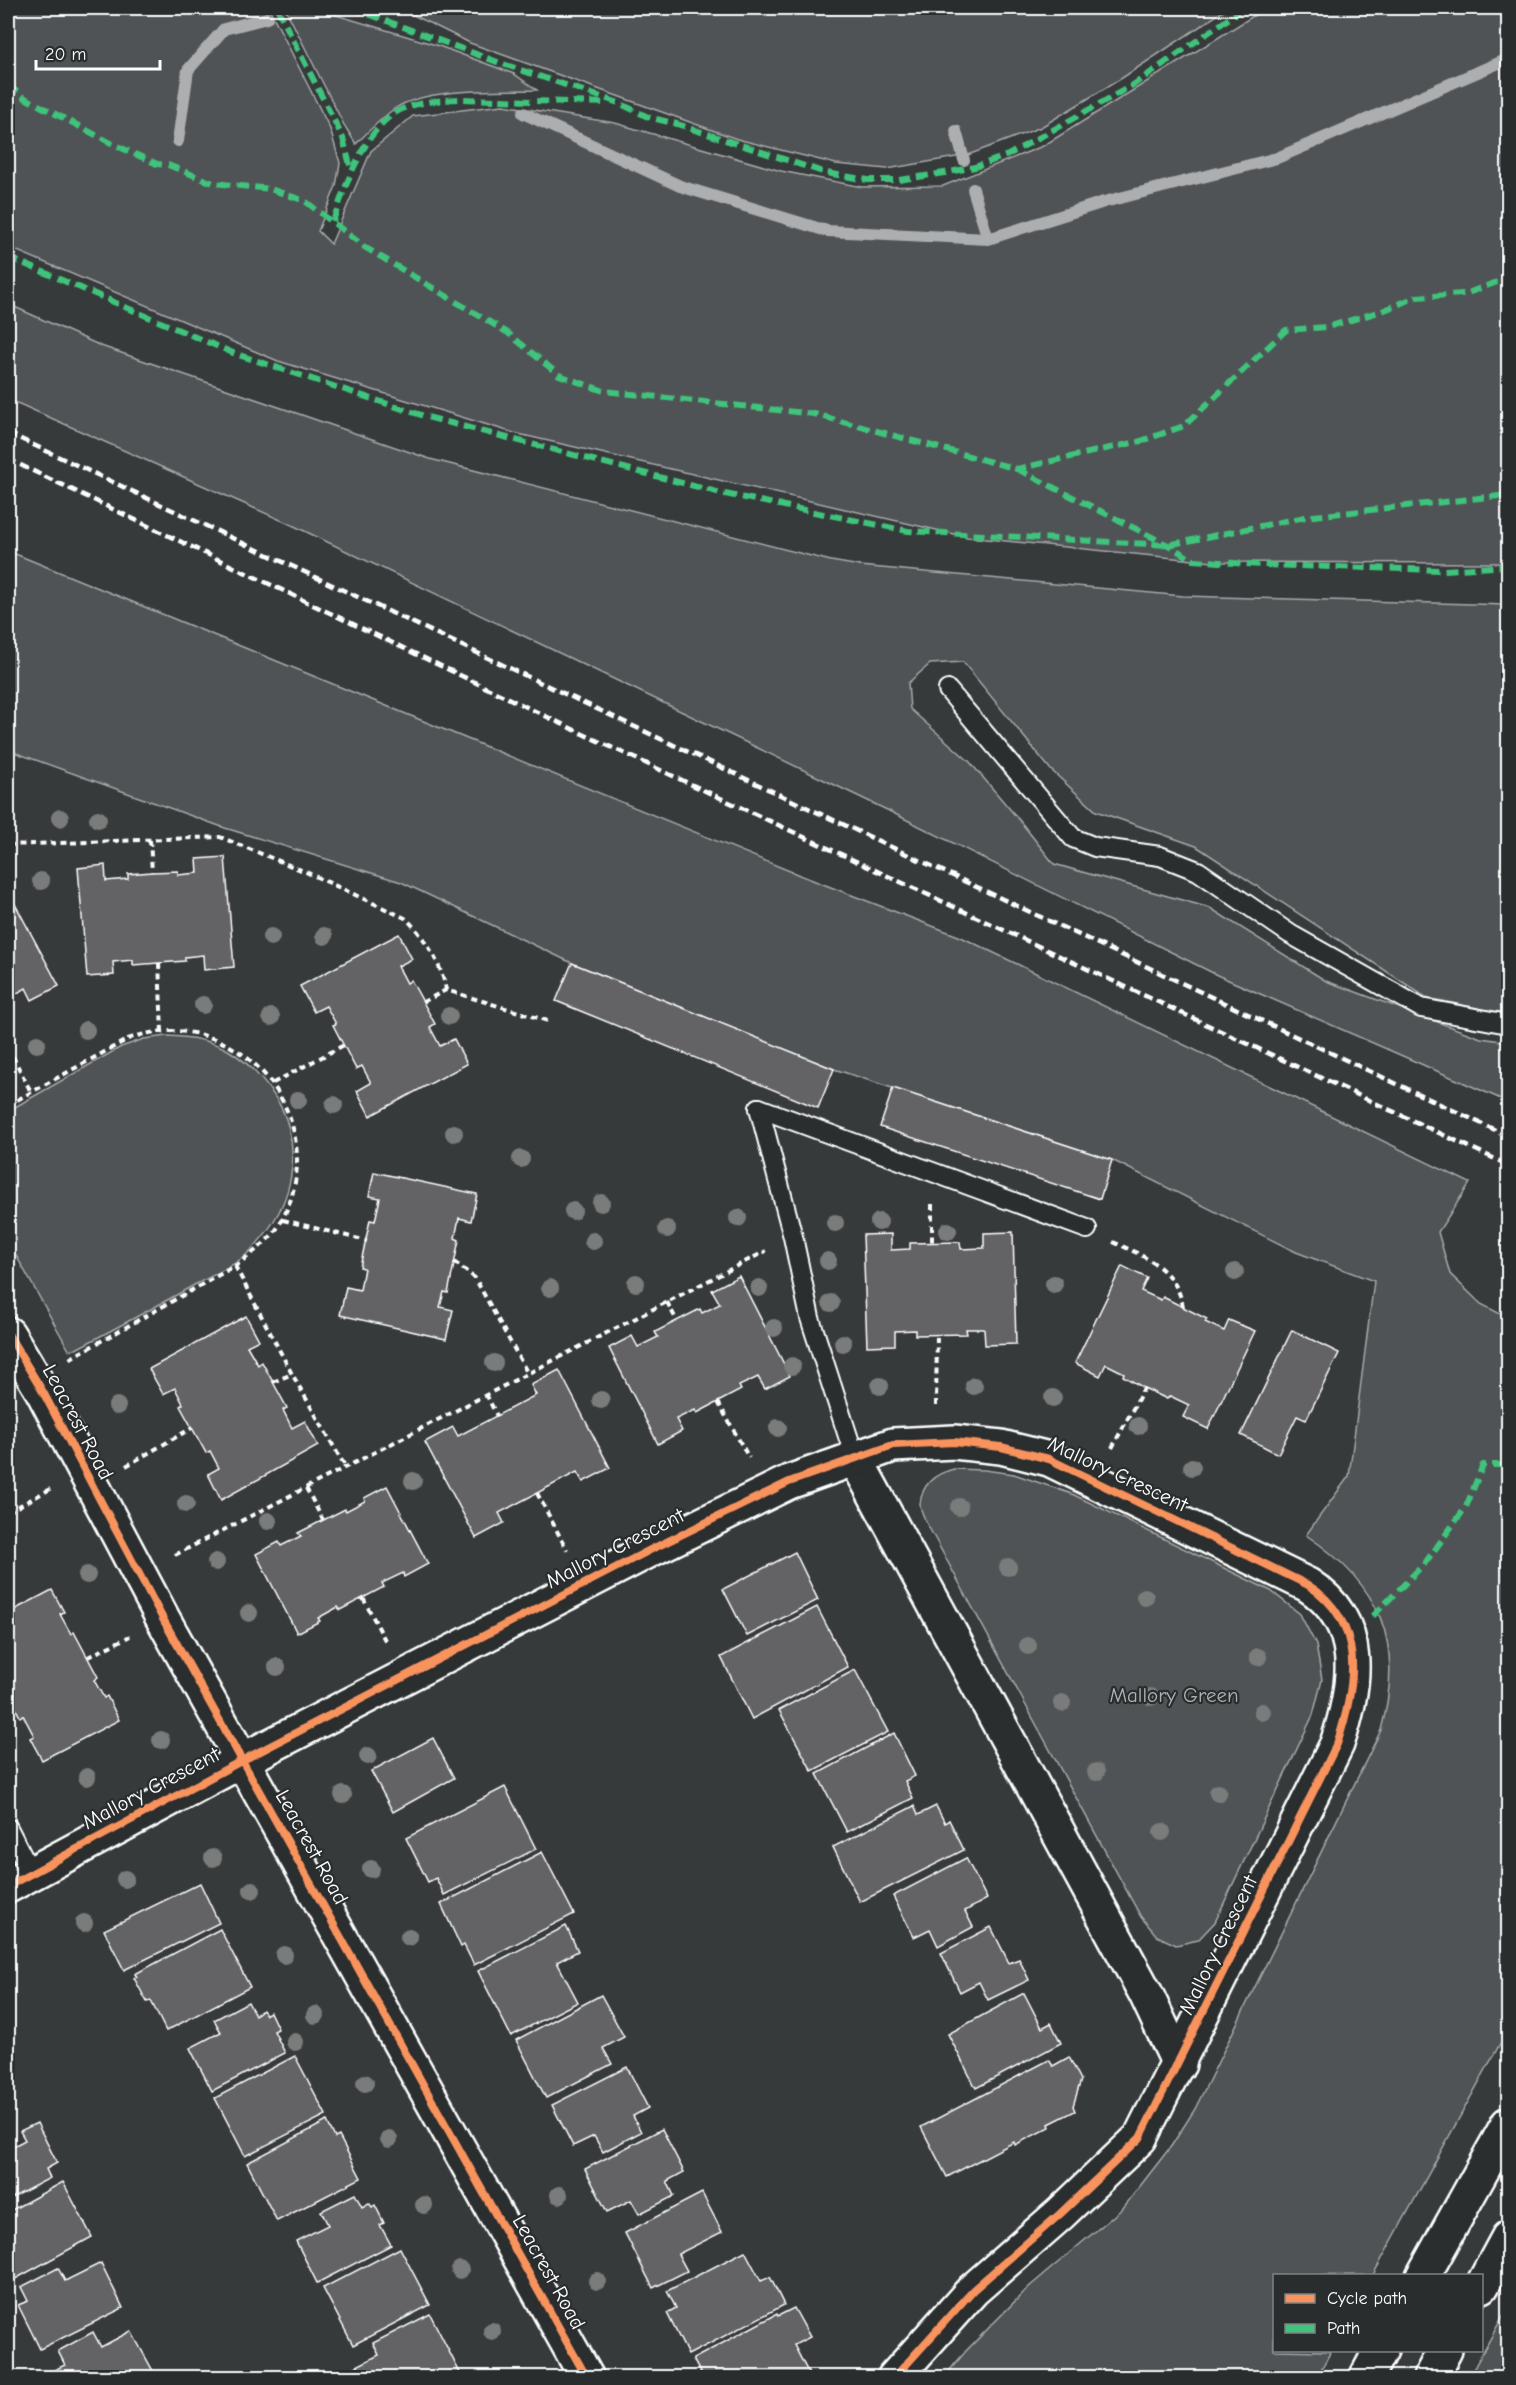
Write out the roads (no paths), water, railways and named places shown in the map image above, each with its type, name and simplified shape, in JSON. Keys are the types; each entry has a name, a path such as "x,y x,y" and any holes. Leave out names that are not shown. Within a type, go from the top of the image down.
{"street":[{"name":"Leacrest Road","path":"8,1334 42,1392 163,1618 587,2378"},
{"name":"Mallory Crescent","path":"19,1879 243,1760 650,1550 789,1482 893,1445 954,1442 1001,1447 1049,1459 1308,1585 1322,1594 1343,1624 1350,1644 1353,1685 1348,1709 1337,1744 1179,2064 1140,2138 1060,2214 973,2290 894,2378"},
{"name":"Mallory Crescent","path":"855,1458 1146,1994 1179,2064"},
{"path":"1424,2274 1509,2124"},
{"path":"1483,2284 1509,2238"},
{"path":"1366,2378 1380,2352"},
{"path":"1430,2378 1444,2352"}],"lane":[{"path":"948,690 1073,838 1095,847 1160,856 1198,871 1290,934 1421,1008 1509,1024"},
{"path":"855,1458 810,1318 793,1237 759,1108 1086,1229"},
{"path":"8,1828 19,1879"}],"waterway":[{"path":"178,141 188,70 224,29 267,18"},
{"path":"523,113 680,186 827,231 988,239 1104,202 1277,158 1508,59"},
{"path":"956,131 964,160"},
{"path":"973,189 988,239"}],"railway":[{"path":"8,433 1508,1136"},
{"path":"8,459 583,734 1508,1165"}],"park label":[{"name":"Mallory Green","path":"1174,1695"}]}
